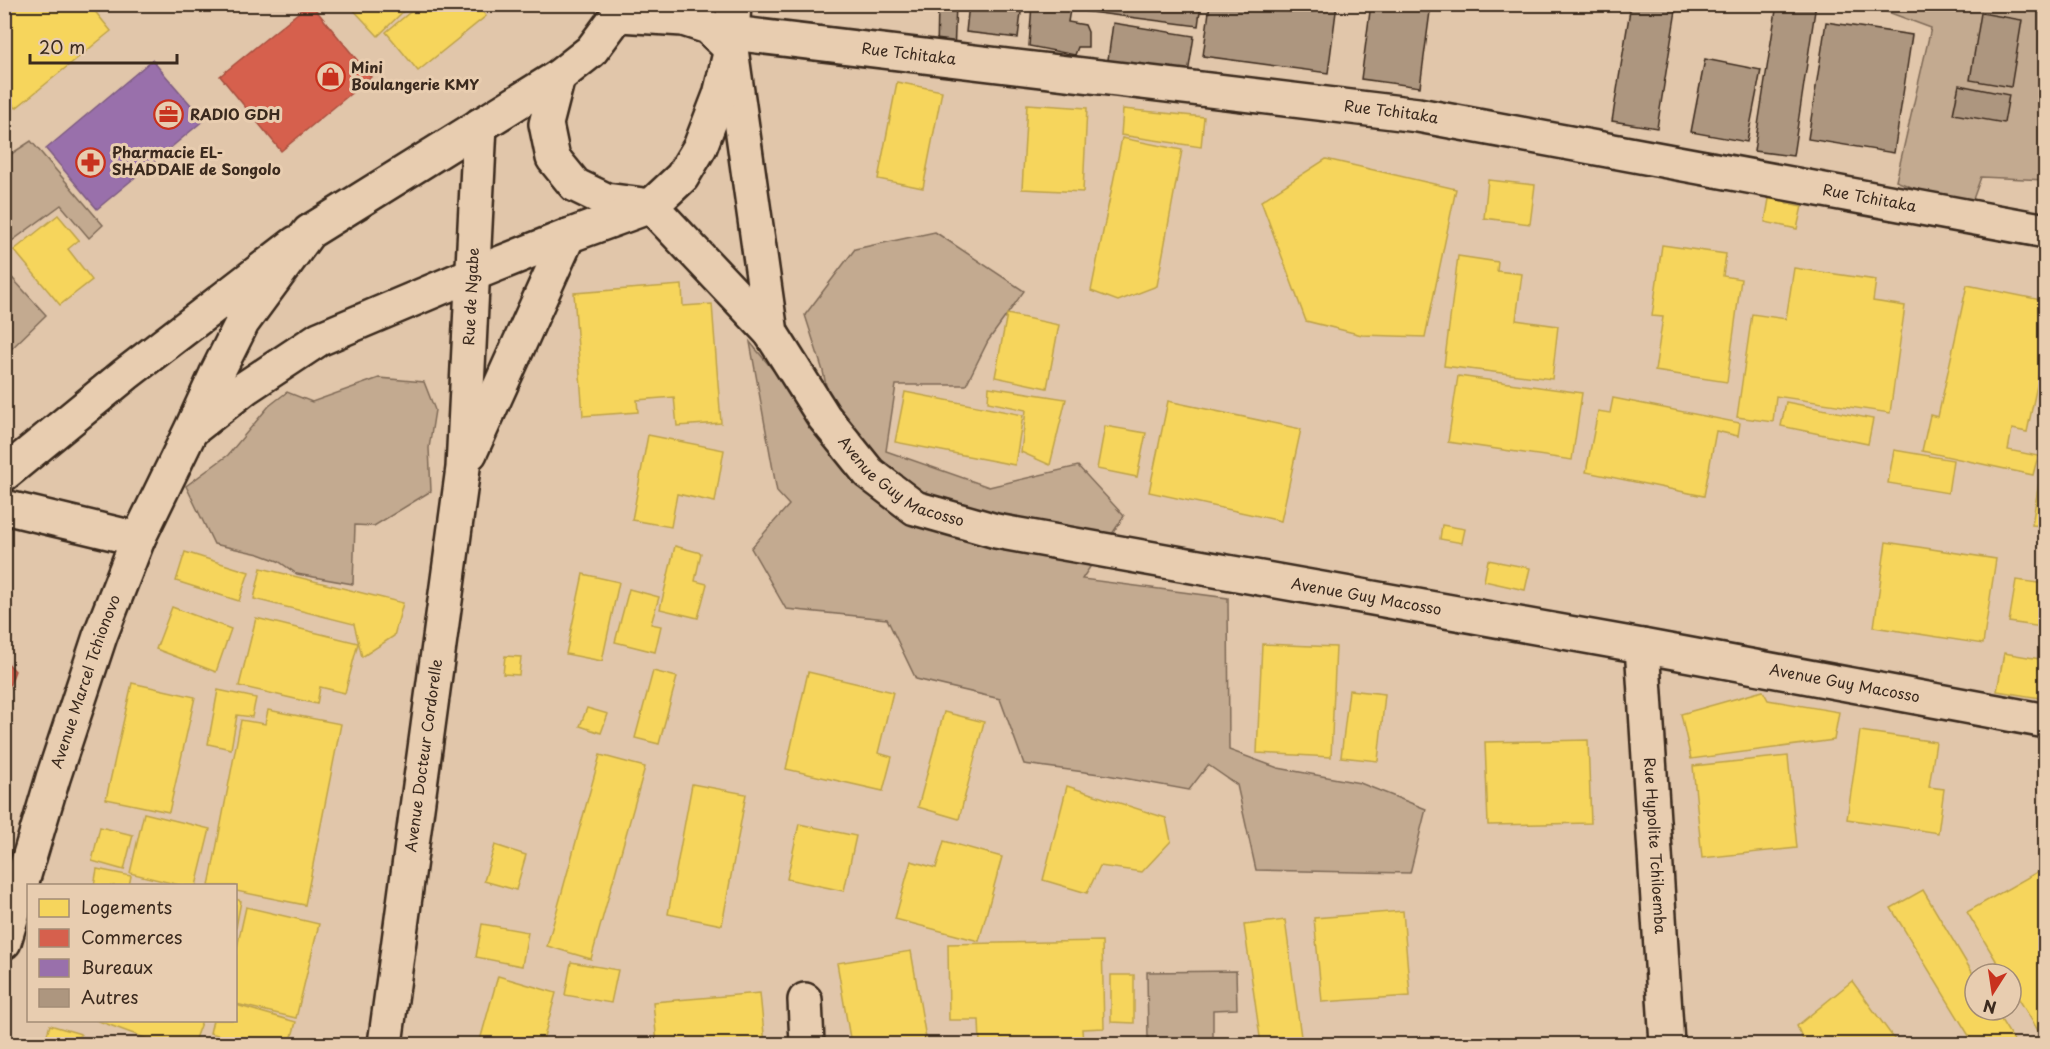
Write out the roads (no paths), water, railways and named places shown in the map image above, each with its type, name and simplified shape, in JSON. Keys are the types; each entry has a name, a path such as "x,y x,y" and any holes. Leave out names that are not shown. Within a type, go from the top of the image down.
{"main road":[{"path":"4,474 126,374 309,232 558,77 591,51 623,10 683,18 708,27 732,29"},
{"path":"191,430 245,388 319,339 473,274 651,206 682,177 700,147 720,95 732,29"},
{"path":"732,29 771,333"},
{"name":"Rue Tchitaka","path":"732,29 1418,115 2046,231"},
{"path":"558,77 546,124 554,158 575,185 606,200 651,206 771,333"},
{"name":"Rue de Ngabe","path":"463,468 480,125"},
{"name":"Avenue Marcel Tchionovo","path":"4,942 53,778 100,636 138,539 242,323 309,232"},
{"path":"463,468 568,236"},
{"name":"Avenue Guy Macosso","path":"771,333 824,417 869,473 915,508 996,531 1642,646 2046,721"},
{"name":"Avenue Docteur Cordorelle","path":"385,1044 463,468"},
{"path":"4,507 138,539"},
{"name":"Rue Hypolite Tchiloemba","path":"1642,646 1666,1044"},
{"path":"805,1000 807,1044"}],"place":[{"name":"Mini Boulangerie KMY","path":"330,77"},
{"name":"RADIO GDH","path":"169,115"},
{"name":"Pharmacie EL- SHADDAIE de Songolo","path":"91,162"}]}
